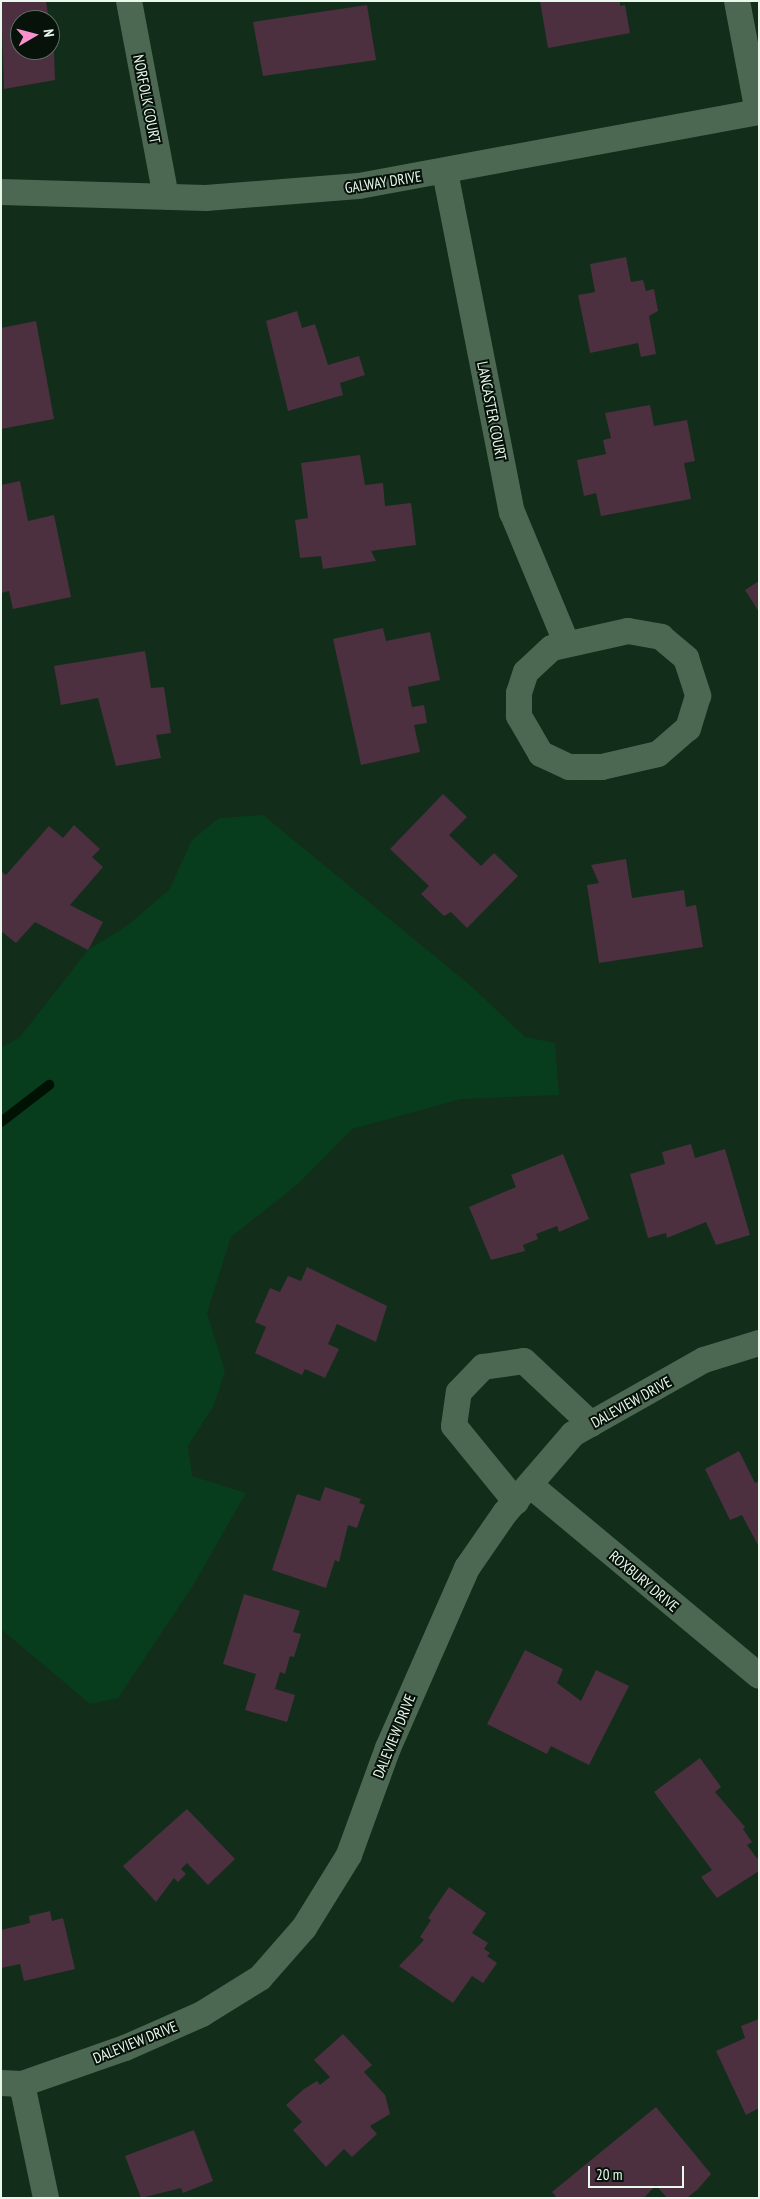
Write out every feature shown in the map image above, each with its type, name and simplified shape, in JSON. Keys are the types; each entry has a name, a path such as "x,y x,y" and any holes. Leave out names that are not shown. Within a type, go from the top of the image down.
{"street":[{"name":"NORFOLK COURT","path":"129,1 166,196"},
{"path":"738,1 758,112"},
{"name":"GALWAY DRIVE","path":"1,192 166,196 288,194 445,172 758,112"},
{"name":"LANCASTER COURT","path":"445,172 512,512 566,642"},
{"path":"628,631 671,644 686,658 696,679 697,706 688,728 658,754 602,767 568,767 541,754 523,728 519,693 534,662 566,642 628,631"},
{"name":"DALEVIEW DRIVE","path":"12,2084 124,2048 202,2014 260,1978 304,1928 349,1855 388,1748 467,1568 523,1493 574,1434 704,1360 759,1343"},
{"name":"ROXBURY DRIVE","path":"591,1424 524,1361 483,1367 459,1392 454,1426 523,1493 759,1676"},
{"path":"12,2084 46,2198"}],"green space":[{"path":"263,815 471,986 525,1037 555,1043 559,1095 461,1099 352,1129 298,1184 231,1237 207,1313 225,1371 214,1405 188,1446 192,1476 246,1493 192,1587 118,1698 90,1704 1,1629 1,1048 20,1037 88,950 128,925 169,890 192,840 219,818"}],"building":[{"path":"1,1 46,1 47,10 10,10 10,60 54,60 55,80 4,89"},
{"path":"540,1 620,1 620,6 625,5 630,33 548,48"},
{"path":"367,5 376,60 263,76 253,22"},
{"path":"626,257 631,282 643,280 646,291 654,289 658,311 649,316 656,354 641,357 638,343 590,353 578,295 595,292 590,264"},
{"path":"297,311 302,328 315,324 328,365 359,356 365,375 340,383 343,395 288,411 266,321"},
{"path":"36,321 54,419 1,429 1,328"},
{"path":"650,405 654,426 687,420 695,461 684,463 691,499 601,516 596,493 584,496 577,460 606,454 603,440 611,438 605,413"},
{"path":"360,455 365,485 383,483 385,506 411,503 416,545 371,551 376,561 323,569 321,556 300,558 295,520 308,518 301,463"},
{"path":"20,481 28,521 54,515 71,597 13,609 9,591 1,593 1,485"},
{"path":"759,581 759,612 745,590"},
{"path":"383,628 386,641 430,632 440,680 408,687 412,707 424,705 427,723 414,725 420,752 361,765 333,639"},
{"path":"145,651 151,688 164,687 171,733 156,735 161,758 116,766 98,698 61,705 54,666"},
{"path":"443,794 467,817 449,835 481,866 494,853 518,876 467,928 451,912 444,916 421,894 429,886 390,849"},
{"path":"74,825 100,849 92,857 103,867 70,905 103,922 88,950 35,922 16,943 1,931 1,871 6,875 49,826 63,838"},
{"path":"626,859 632,898 684,890 686,907 696,905 703,947 599,963 587,885 599,883 591,865"},
{"path":"691,1144 695,1158 725,1149 750,1235 716,1245 706,1222 667,1238 666,1233 648,1238 630,1174 665,1164 662,1152"},
{"path":"563,1154 589,1219 559,1232 557,1226 536,1234 538,1239 523,1245 525,1251 491,1260 469,1207 516,1187 511,1175"},
{"path":"307,1267 387,1306 376,1342 337,1324 328,1344 339,1349 325,1378 305,1369 302,1375 255,1353 266,1327 255,1322 270,1288 280,1292 288,1276 301,1281"},
{"path":"739,1451 755,1483 759,1481 759,1547 742,1515 730,1520 705,1469"},
{"path":"325,1487 361,1499 359,1503 365,1505 357,1528 348,1525 339,1562 335,1560 326,1588 272,1570 297,1494 320,1501"},
{"path":"244,1594 300,1611 293,1632 301,1634 294,1657 290,1656 285,1674 280,1672 275,1689 295,1695 287,1722 245,1710 256,1674 223,1664"},
{"path":"525,1650 563,1669 557,1683 581,1701 596,1670 629,1686 589,1765 551,1746 547,1754 487,1724"},
{"path":"700,1758 721,1787 715,1792 745,1827 743,1829 752,1842 747,1845 759,1861 759,1871 717,1898 701,1877 712,1870 654,1792"},
{"path":"187,1809 235,1859 208,1885 187,1863 181,1869 186,1874 178,1882 174,1878 156,1902 123,1866"},
{"path":"449,1887 486,1913 472,1933 488,1943 484,1949 490,1953 487,1956 497,1963 483,1983 472,1976 453,2003 399,1966 424,1940 420,1937 431,1920 428,1918"},
{"path":"50,1911 52,1921 63,1918 75,1969 24,1981 20,1964 1,1968 1,1930 30,1923 29,1916"},
{"path":"759,2019 759,2108 746,2115 716,2051 745,2038 741,2026"},
{"path":"343,2034 372,2065 364,2072 385,2095 390,2114 370,2126 377,2134 352,2157 344,2149 326,2167 293,2130 302,2122 286,2105 304,2089 317,2081 320,2085 330,2077 314,2060"},
{"path":"656,2107 711,2174 698,2189 687,2198 667,2198 656,2185 644,2198 557,2198 552,2192"},
{"path":"194,2130 213,2181 183,2193 181,2188 141,2198 125,2156"}],"waterway":[{"path":"1,1122 49,1085"}]}
